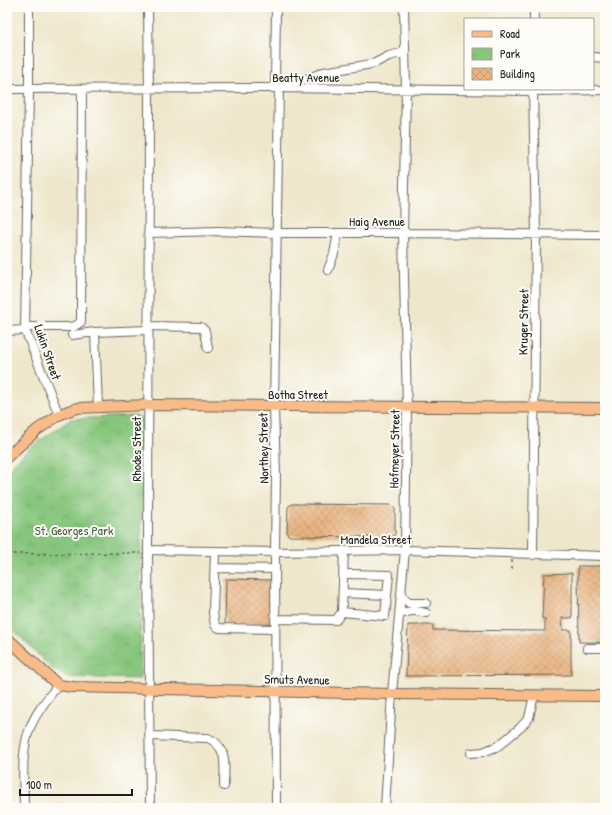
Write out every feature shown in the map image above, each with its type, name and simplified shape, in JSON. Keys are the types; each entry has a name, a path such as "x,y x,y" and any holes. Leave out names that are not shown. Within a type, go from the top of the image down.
{"main road":[{"name":"Botha Street","path":"7,457 38,430 59,415 78,408 148,406 605,408"},
{"path":"7,638 58,685"},
{"name":"Smuts Avenue","path":"58,685 73,687 392,694 605,696"}],"street":[{"name":"Lukin Street","path":"29,7 26,329 59,415"},
{"name":"Rhodes Street","path":"148,7 149,90 147,328 150,808"},
{"name":"Northey Street","path":"276,7 277,88 274,407 276,474 276,808"},
{"name":"Hofmeyer Street","path":"385,808 392,694 405,550 407,407 403,233 406,89 404,7"},
{"path":"534,7 534,18"},
{"path":"277,88 324,72 371,64 389,56 405,52"},
{"path":"594,57 605,58"},
{"name":"Beatty Avenue","path":"7,89 149,90 277,88 464,90"},
{"path":"7,331 70,327 81,322 82,89"},
{"name":"Beatty Avenue","path":"470,90 605,90"},
{"name":"Kruger Street","path":"533,90 536,234 533,555"},
{"name":"Haig Avenue","path":"148,233 218,231 276,233 605,235"},
{"path":"328,270 334,254 338,233"},
{"path":"72,335 147,328 201,327 205,331 208,348"},
{"path":"95,332 98,407"},
{"name":"Mandela Street","path":"148,552 405,550 605,556"},
{"path":"214,551 214,623 217,627 275,629"},
{"path":"275,619 336,620 342,612 344,551"},
{"path":"214,568 275,569"},
{"path":"342,612 385,616 389,575 349,574"},
{"path":"343,594 387,595"},
{"path":"401,596 409,603 426,603"},
{"path":"399,615 408,611 426,613"},
{"path":"587,648 605,648"},
{"path":"24,808 25,744 30,728 40,709 58,685"},
{"path":"471,753 483,752 498,746 520,728 529,718 534,695"},
{"path":"150,736 208,738 215,741 220,746 223,754 224,786"}],"path":[{"path":"7,554 148,552"},
{"path":"512,554 512,572"}],"green space":[{"name":"St. Georges Park","path":"136,416 142,420 140,679 65,677 50,667 7,623 7,471 26,451 71,419"}],"building":[{"path":"292,504 392,505 395,508 395,534 393,537 378,537 378,541 371,541 371,537 290,536 287,534 288,507"},
{"path":"578,566 605,566 605,642 579,642"},
{"path":"572,573 572,618 562,618 563,630 571,630 571,675 406,676 408,625 433,625 433,630 545,631 545,619 542,618 544,574"},
{"path":"226,579 273,580 272,626 225,625"}]}
